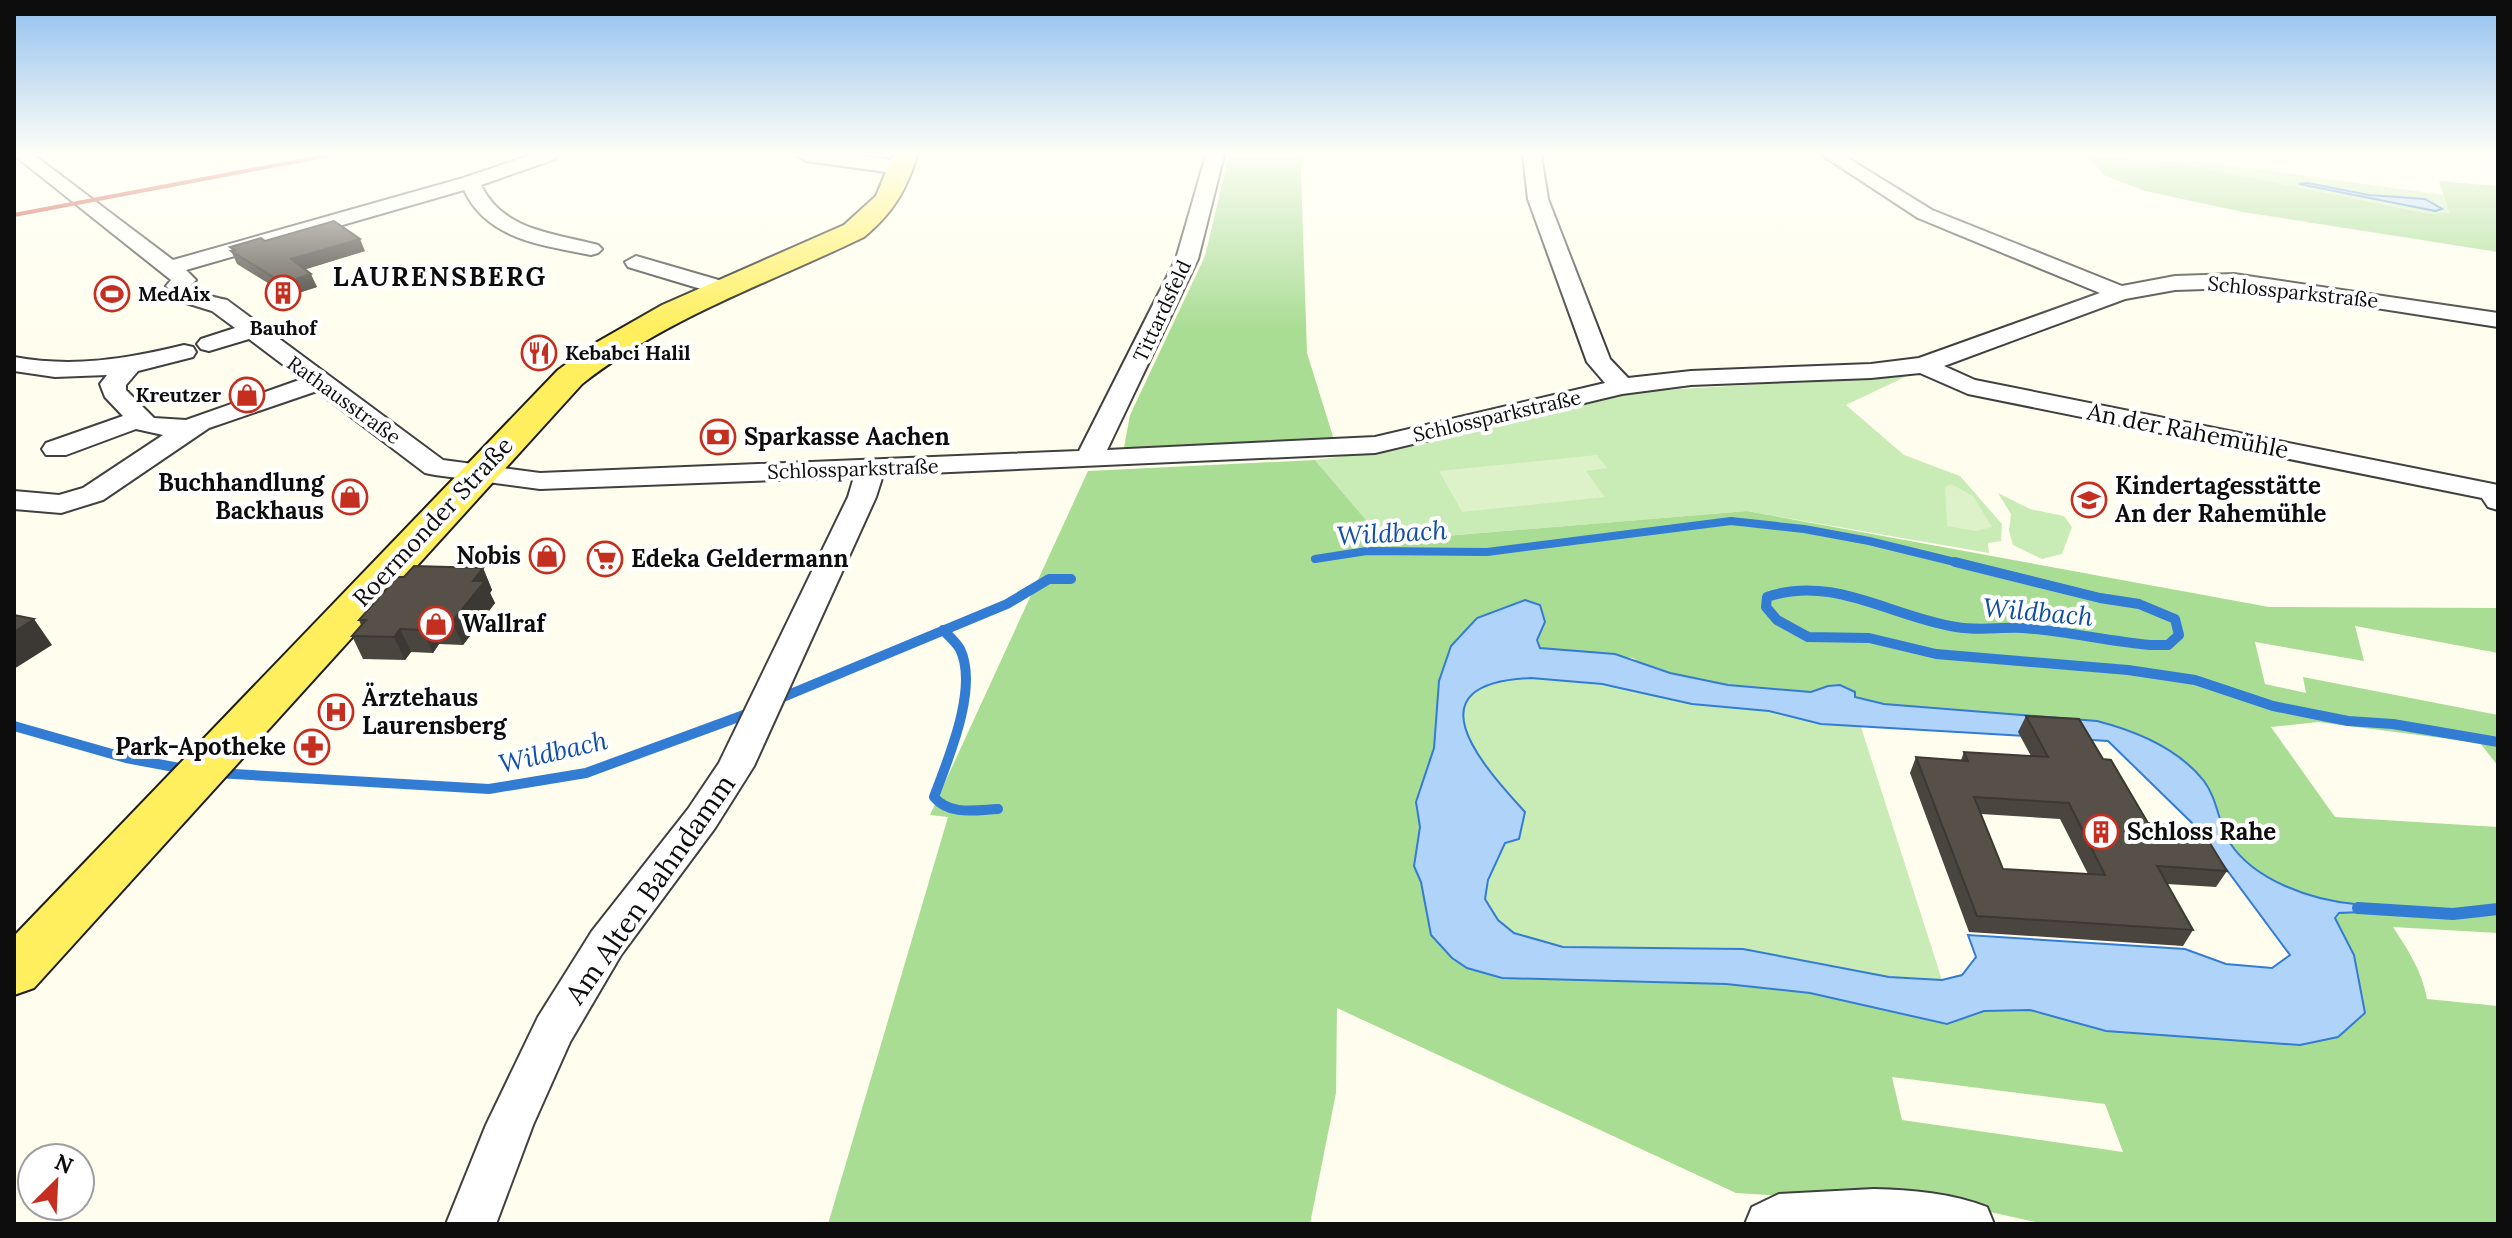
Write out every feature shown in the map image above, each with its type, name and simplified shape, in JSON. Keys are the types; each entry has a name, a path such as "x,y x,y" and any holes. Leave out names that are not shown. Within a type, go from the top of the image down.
{"main road":[{"name":"Roermonder Straße","path":"14,972 559,388 600,352 661,314 854,231 877,213"}],"street":[{"name":"Rathausstraße","path":"99,213 176,274 177,286 196,302 219,305 435,467 479,475"},
{"path":"176,274 372,213"},
{"path":"487,213 495,221 536,236 591,249"},
{"name":"Tittardsfeld","path":"1089,459 1187,259 1199,213"},
{"path":"1543,213 1599,362 1622,386"},
{"path":"1923,213 2120,293"},
{"path":"636,262 721,288"},
{"name":"Schlossparkstraße","path":"479,475 568,481 1375,445 1622,386 1691,378 1871,371 1923,365 2120,293 2175,283 2234,281 2498,320"},
{"path":"209,344 251,331"},
{"path":"14,364 43,368 130,365 184,352"},
{"path":"130,365 113,384 114,392 146,424 190,428"},
{"name":"An der Rahemühle","path":"1923,365 1968,386 2492,492 2498,501"},
{"path":"14,377 43,368"},
{"path":"14,500 61,504 93,494 190,428 318,382"},
{"path":"56,449 140,419"},
{"name":"Am Alten Bahndamm","path":"471,1224 517,1102 550,1034 591,967 714,803 776,684 862,497 871,468"},
{"path":"1770,1224 1779,1218 1867,1210 1928,1214 1969,1224"}],"green space":[{"path":"1215,213 1302,213 1307,353 1335,443 1123,453 1130,415 1205,256"},
{"path":"2248,213 2498,213 2498,252"},
{"path":"1909,375 1846,405 1904,455 1960,476 2002,524 2001,541 1988,543 1989,553 1747,511 1384,541 1315,460 1380,451 1631,392"},
{"path":"1597,455 1607,468 1586,471 1605,497 1462,512 1439,471"},
{"path":"1315,460 1384,541 1747,511 2269,607 2498,608 2498,653 2355,626 2364,661 2255,642 2265,684 2306,693 2303,677 2498,715 2498,766 2480,743 2318,722 2271,727 2335,817 2498,827 2498,933 2393,927 2418,970 2427,999 2498,1006 2498,1224 2044,1224 1882,1188 1800,1197 1736,1193 1337,1008 1336,1093 1310,1224 828,1224 948,817 930,815 1088,471","holes":["1525,600 1540,606 1539,648 1633,658 1643,665 1670,673 1728,685 1811,692 1828,686 1884,704 2097,721 2155,742 2182,759 2204,781 2230,843 2254,868 2286,887 2355,904 2360,911 2339,913 2335,918 2354,956 2337,1037 2300,1045 2127,1033 2106,1031 2030,1010 1984,1011 1947,1024 1810,993 1726,984 1502,978 1421,882 1414,866 1420,827 1416,802 1434,748 1439,681","1892,1077 2105,1104 2123,1152 1902,1120"]},
{"path":"1951,484 1973,496 1992,527 1975,531 1947,526 1945,487"},
{"path":"1998,493 2030,509 2064,516 2072,527 2062,554 2042,559 2013,545 2009,531 2011,514"},
{"path":"1531,678 1680,696 1861,727 1942,980 1889,977 1743,949 1563,947 1514,933 1498,920 1485,899 1495,864 1525,812 1475,749 1465,728 1464,709 1473,694 1494,683"}],"water":[{"path":"1525,600 1540,605 1545,622 1537,640 1540,648 1615,654 1670,673 1728,685 1811,692 1840,685 1855,692 1855,697 1884,704 2097,721 2155,742 2182,759 2204,781 2230,843 2254,868 2303,893 2355,904 2361,912 2339,913 2335,918 2354,955 2365,1013 2338,1037 2300,1045 2106,1031 2030,1010 1984,1011 1947,1024 1810,993 1726,984 1502,978 1467,968 1452,958 1431,935 1421,882 1414,866 1420,827 1416,802 1434,748 1439,681 1451,646 1477,618","holes":["1531,678 1602,684 1692,704 1769,711 1821,724 2108,741 2192,823 2290,955 2272,968 2226,964 2185,949 1968,935 1976,957 1962,975 1942,980 1889,977 1743,949 1563,947 1514,933 1498,920 1485,899 1488,880 1505,843 1519,839 1525,812 1475,749 1465,728 1464,709 1473,694 1494,683"]}],"building":[{"path":"334,221 360,239 291,259 311,274 283,283 231,251 235,250 230,247 261,238 265,241"},
{"path":"414,566 483,568 473,581 485,581 452,622 429,622 422,630 400,629 394,637 352,636 366,620 359,620 397,577 404,577"},
{"path":"14,615 34,619 14,632"},
{"name":"Schloss Rahe","path":"2026,716 2079,719 2103,759 2111,760 2148,823 2200,827 2227,871 2157,866 2193,930 1977,916 1916,757 1968,761 1964,752 2048,757","holes":["1974,797 2069,803 2105,875 2003,869"]}],"waterway":[{"name":"Wildbach","path":"1315,559 1367,551 1487,552 1731,521 1804,529 1869,541 1963,564"},
{"name":"Wildbach","path":"1955,562 2100,598 2139,604 2175,619 2179,635 2168,645 2150,645 2039,629 1964,628 1932,622 1838,594 1815,591 1791,591 1767,597 1766,607 1777,620 1808,637 1869,638 1936,654 2128,670 2195,680 2273,706 2348,721 2393,724 2498,742"},
{"name":"Wildbach","path":"943,630 1007,604 1049,579 1071,579"},
{"name":"Wildbach","path":"776,700 943,630"},
{"path":"943,630 960,649 966,683 959,723 934,797 955,809 998,809"},
{"name":"Wildbach","path":"216,773 489,789 586,773 752,712"},
{"name":"Wildbach","path":"14,726 126,758 185,769"},
{"path":"2358,908 2453,914 2498,909"}],"railway":[{"path":"14,215 26,213"}],"place":[{"name":"Bauhof","path":"283,293"},
{"name":"MedAix","path":"112,294"},
{"name":"Kebabci Halil","path":"539,353"},
{"name":"Kreutzer","path":"247,395"},
{"name":"Sparkasse Aachen","path":"718,437"},
{"name":"Buchhandlung Backhaus","path":"350,497"},
{"name":"Kindertagesstätte An der Rahemühle","path":"2089,500"},
{"name":"Nobis","path":"547,556"},
{"name":"Edeka Geldermann","path":"605,559"},
{"name":"Wallraf","path":"436,624"},
{"name":"Ärztehaus Laurensberg","path":"336,712"},
{"name":"Park-Apotheke","path":"312,747"},
{"name":"Schloss Rahe","path":"2101,832"}],"district":[{"name":"LAURENSBERG","path":"440,277"}]}
